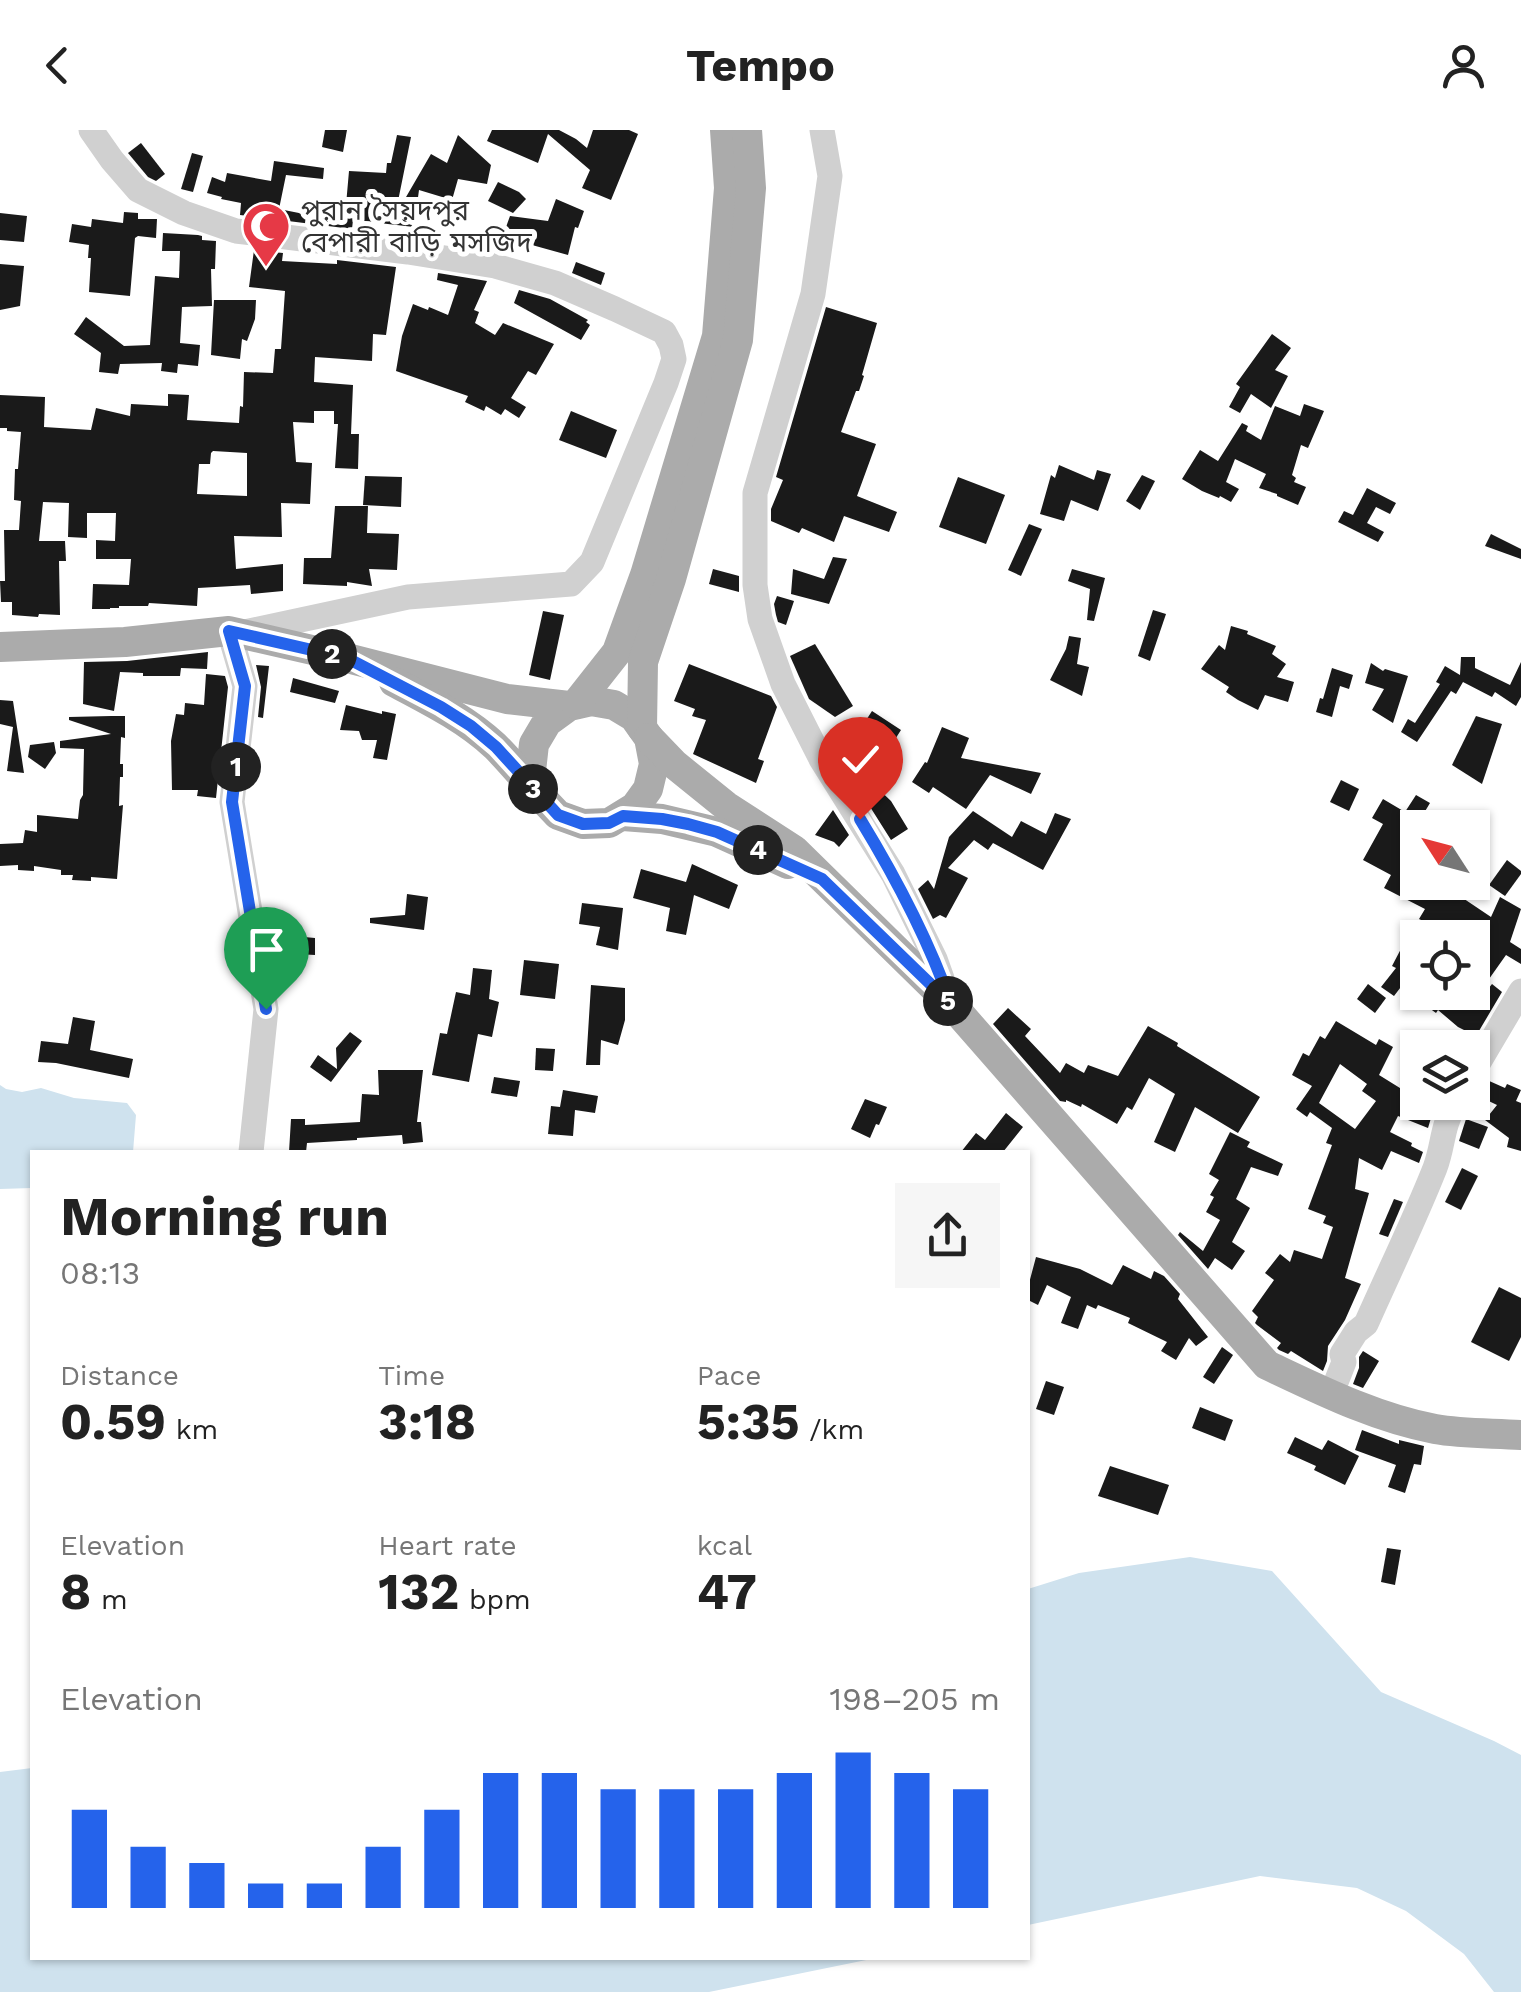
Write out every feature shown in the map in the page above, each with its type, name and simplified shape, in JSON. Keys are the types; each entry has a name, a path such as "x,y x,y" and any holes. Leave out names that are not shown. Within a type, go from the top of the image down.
{"main road":[{"path":"540,796 531,771 534,744 547,722 572,705 617,652 645,575 716,336 729,188 725,130"},
{"path":"347,658 471,726 496,747 558,815 583,824 609,823 635,807 648,789 654,764 646,733 643,662 671,579 738,340 751,188 747,130"},
{"path":"0,647 234,632 507,699 614,705 634,717 674,764 701,787 794,850 951,1004 1267,1365 1331,1395 1436,1430 1521,1435"},
{"path":"623,816 662,819 717,832 822,879"}],"street":[{"path":"91,130 138,190 184,213 236,231 408,252 510,270 615,308 664,332 672,345 674,359 666,382 600,544 592,562 571,584 408,596 234,632 245,686 232,802 266,1009 251,1150"},
{"path":"822,130 830,176 813,294 755,494 755,585 760,620 783,684 821,759 893,874 935,959 951,1004"},
{"path":"1490,1044 1521,992"},
{"path":"1331,1395 1344,1362 1342,1354 1366,1324 1415,1218 1438,1160 1448,1120"}],"water":[{"path":"0,1085 22,1092 41,1088 74,1098 127,1103 136,1115 133,1150 30,1150 30,1188 0,1189"},
{"path":"1190,1557 1272,1571 1381,1692 1521,1755 1521,1992 1494,1992 1464,1954 1406,1911 1357,1888 1260,1876 1030,1925 1030,1588 1079,1573"},
{"path":"30,1768 30,1960 866,1960 709,1992 0,1992 0,1772"}],"building":[{"path":"325,130 347,130 343,152 322,147"},
{"path":"492,130 559,130 587,148 593,130 629,130 638,134 611,200 582,188 590,170 548,134 538,163 487,141"},
{"path":"397,135 411,137 395,216 431,154 447,163 458,135 491,165 487,184 458,179 452,200 419,190 414,227 353,220 352,229 240,215 241,203 207,193 212,177 225,182 227,173 271,181 274,161 324,168 323,179 286,175 279,209 309,215 312,200 346,205 349,171 386,173"},
{"path":"141,143 165,174 156,181 128,153"},
{"path":"192,153 203,156 193,192 181,189"},
{"path":"498,182 526,199 513,213 488,201"},
{"path":"556,199 584,211 568,255 532,245 530,252 501,241 510,216 548,221"},
{"path":"124,212 138,213 138,219 157,219 156,238 135,238 130,296 89,292 89,245 69,242 72,224 91,227 92,219 123,223"},
{"path":"0,213 27,216 24,242 0,240"},
{"path":"163,233 198,235 202,240 216,241 215,269 211,269 212,306 182,307 180,343 200,345 198,366 178,364 177,373 161,371 162,363 120,364 118,374 99,372 101,353 74,334 86,317 124,346 150,345 155,276 179,278 180,251 162,251"},
{"path":"254,250 283,253 282,261 337,264 337,260 396,267 386,335 373,334 372,361 315,357 314,382 353,385 351,434 359,434 358,469 335,468 338,424 334,424 334,411 314,411 314,423 293,422 296,462 312,463 310,504 281,503 282,537 234,536 236,569 283,564 283,591 251,594 250,585 198,588 197,606 149,603 92,609 93,584 129,585 131,559 96,559 96,540 115,541 116,513 87,513 87,538 68,537 69,503 43,502 39,541 65,541 66,561 59,561 60,615 12,615 12,602 1,602 0,581 5,581 4,530 19,530 21,501 14,500 21,432 0,428 0,395 45,397 44,427 91,430 96,408 130,416 131,404 168,406 168,394 189,395 187,420 239,423 244,372 273,373 275,349 281,349 285,291 249,287","holes":["213,451 247,453 247,496 197,494 199,464 210,464"]},
{"path":"576,262 605,273 601,285 572,273"},
{"path":"0,264 24,266 20,306 0,310"},
{"path":"438,273 487,281 474,310 479,312 475,323 495,335 503,323 554,344 536,375 528,371 511,398 526,407 519,418 505,409 501,415 486,406 484,411 465,402 468,396 396,371 413,304 448,315 458,285 437,280"},
{"path":"519,290 550,299 588,320 590,325 581,340 514,303"},
{"path":"214,300 256,300 255,319 247,341 242,339 240,359 211,355"},
{"path":"826,307 877,323 864,376 841,432 876,444 857,496 897,512 889,532 844,516 834,542 802,528 799,533 771,521 771,509 783,480 776,477"},
{"path":"1272,334 1291,348 1275,370 1288,376 1271,408 1251,394 1240,413 1229,407 1240,387 1236,384"},
{"path":"1304,404 1324,411 1308,448 1301,445 1292,475 1296,478 1294,482 1306,487 1298,505 1259,488 1266,474 1235,459 1226,482 1239,489 1231,502 1182,479 1200,450 1218,461 1242,423 1248,426 1246,431 1261,440 1275,406 1300,416"},
{"path":"571,411 617,430 606,458 559,440"},
{"path":"1059,465 1094,480 1097,470 1111,474 1098,511 1071,500 1064,521 1040,514 1051,475 1055,478"},
{"path":"1142,475 1155,481 1140,510 1126,501"},
{"path":"365,476 402,477 401,507 363,505"},
{"path":"958,477 1005,495 986,544 939,527"},
{"path":"1367,488 1396,503 1390,514 1376,507 1367,523 1384,532 1378,542 1338,522 1344,511 1353,515"},
{"path":"335,506 368,506 367,533 399,534 397,570 369,569 372,586 347,582 347,586 303,584 304,558 331,558"},
{"path":"1029,524 1042,529 1021,576 1008,570"},
{"path":"1491,534 1521,549 1521,559 1485,546"},
{"path":"833,557 847,559 829,604 791,594 793,569 824,579"},
{"path":"713,569 739,576 739,592 709,584"},
{"path":"1072,569 1105,578 1094,621 1087,620 1090,589 1068,581"},
{"path":"777,596 794,601 786,625 778,622 774,604"},
{"path":"1153,610 1166,614 1150,661 1138,656"},
{"path":"543,611 564,615 550,680 529,675"},
{"path":"1231,626 1276,646 1272,654 1286,664 1277,677 1294,682 1288,702 1265,695 1258,710 1226,692 1229,687 1201,669 1219,645 1225,650"},
{"path":"1069,636 1081,638 1077,664 1089,667 1082,696 1050,680"},
{"path":"815,644 853,706 835,717 809,699 790,656"},
{"path":"208,652 207,669 181,668 180,676 120,672 114,711 83,704 84,662"},
{"path":"1461,657 1475,657 1475,668 1510,685 1521,662 1521,697 1516,706 1495,692 1492,697 1463,682 1456,694 1451,691 1417,742 1401,732 1408,719 1415,723 1440,684 1436,682 1445,666 1460,675"},
{"path":"1371,663 1383,671 1408,676 1393,723 1372,710 1384,689 1365,683"},
{"path":"689,664 771,696 777,707 758,759 764,761 756,783 693,754 706,720 692,716 695,709 674,701"},
{"path":"256,665 269,666 263,718 258,717 261,687"},
{"path":"1332,668 1353,675 1349,689 1340,686 1332,717 1316,712"},
{"path":"206,674 225,676 228,687 216,798 197,796 198,790 172,790 171,741 176,714 184,715 185,703 204,705"},
{"path":"293,678 339,691 335,703 290,692"},
{"path":"0,700 13,701 24,773 7,771 13,727 0,724"},
{"path":"346,705 396,714 387,760 373,758 377,740 362,740 359,731 340,730"},
{"path":"872,711 901,730 881,761 855,744 880,784 869,780 891,801 908,829 891,840 867,802 870,799 853,779 859,770 841,759"},
{"path":"125,716 117,879 72,880 73,875 61,875 61,870 0,866 0,844 23,843 25,830 37,832 37,815 78,819 84,749 60,748 60,741 111,734 69,717"},
{"path":"1476,716 1502,724 1482,784 1452,765"},
{"path":"942,727 969,738 961,758 1041,773 1031,794 990,775 966,809 933,787 929,793 912,782 927,763"},
{"path":"54,742 56,753 45,769 28,757 30,745"},
{"path":"1341,780 1359,789 1349,811 1330,802"},
{"path":"1416,795 1430,803 1426,810 1406,810"},
{"path":"1383,799 1402,810 1400,896 1384,888 1391,875 1363,860 1383,824 1372,818"},
{"path":"833,810 849,835 839,847 815,835"},
{"path":"973,811 1012,837 1021,821 1046,834 1055,813 1071,819 1043,870 993,843 988,850 974,840 948,868 968,878 946,918 940,915 933,919 918,889 928,880 934,889 949,837"},
{"path":"1507,860 1521,871 1505,896 1490,884"},
{"path":"692,864 738,885 729,909 694,895 686,935 666,931 670,908 633,898 641,869 686,882"},
{"path":"407,894 428,897 424,930 370,923 370,918 405,915"},
{"path":"1500,897 1521,909 1510,942 1521,949 1521,964 1506,955 1490,978 1490,920 1421,920 1425,909 1407,900 1466,900 1491,917"},
{"path":"582,903 623,908 618,950 596,945 600,927 579,924"},
{"path":"282,935 315,938 315,955 279,953"},
{"path":"1400,951 1400,988 1394,996 1381,987 1396,968 1392,966"},
{"path":"524,960 559,964 555,999 520,995"},
{"path":"473,968 492,970 489,999 499,1002 492,1037 478,1034 469,1082 432,1075 440,1033 447,1034 456,992 470,995"},
{"path":"1368,984 1386,998 1375,1013 1357,999"},
{"path":"1492,984 1502,992 1480,1030 1464,1030 1438,1010 1490,1010"},
{"path":"591,985 625,988 625,1020 618,1045 601,1040 600,1065 586,1065"},
{"path":"1008,1008 1031,1029 1025,1036 1060,1073 1066,1063 1084,1073 1088,1065 1118,1076 1148,1026 1260,1097 1238,1133 1195,1107 1175,1152 1154,1142 1175,1094 1149,1078 1132,1110 1127,1107 1117,1124 1082,1104 1081,1107 1060,1101 993,1024"},
{"path":"73,1017 95,1021 90,1050 133,1059 129,1078 38,1062 41,1041 68,1044"},
{"path":"1336,1021 1376,1045 1379,1039 1393,1047 1379,1075 1400,1088 1400,1117 1390,1132 1423,1152 1419,1163 1391,1151 1382,1170 1359,1158 1355,1189 1369,1193 1345,1278 1361,1284 1328,1346 1323,1371 1291,1351 1288,1354 1279,1350 1281,1343 1255,1323 1258,1317 1252,1311 1274,1280 1265,1273 1280,1254 1290,1262 1294,1250 1322,1259 1333,1227 1323,1223 1326,1216 1308,1209 1332,1145 1326,1143 1332,1128 1310,1112 1307,1117 1296,1109 1312,1086 1292,1075 1303,1053 1309,1056 1320,1036 1325,1039","holes":["1340,1064 1367,1084 1362,1091 1376,1101 1355,1129 1319,1103"]},
{"path":"350,1032 362,1041 331,1082 310,1067 318,1055 337,1069 336,1048"},
{"path":"536,1048 555,1049 553,1071 535,1070"},
{"path":"378,1070 423,1070 417,1122 421,1122 423,1142 403,1144 402,1135 307,1143 306,1150 289,1150 291,1119 305,1119 305,1125 360,1122 362,1094 379,1095"},
{"path":"494,1077 520,1081 517,1097 491,1093"},
{"path":"1490,1081 1521,1090 1516,1101 1521,1103 1521,1151 1507,1147 1509,1138 1485,1120 1490,1120 1497,1105 1490,1102"},
{"path":"563,1090 598,1096 595,1113 575,1110 573,1136 548,1134 551,1106 560,1107"},
{"path":"865,1099 887,1107 870,1138 851,1129"},
{"path":"1006,1113 1023,1127 1005,1150 963,1150 976,1133 985,1140"},
{"path":"1408,1120 1430,1120 1428,1128"},
{"path":"1466,1120 1488,1127 1479,1149 1459,1141"},
{"path":"1230,1132 1250,1142 1247,1147 1283,1164 1278,1176 1251,1167 1236,1199 1250,1208 1232,1242 1245,1251 1232,1270 1215,1258 1208,1269 1178,1235 1180,1232 1203,1251 1220,1220 1206,1212 1219,1180 1209,1174"},
{"path":"1462,1168 1478,1176 1461,1210 1445,1202"},
{"path":"1394,1199 1403,1202 1388,1237 1379,1234"},
{"path":"1036,1257 1080,1269 1112,1285 1123,1265 1151,1279 1154,1271 1180,1294 1178,1299 1208,1337 1196,1346 1189,1338 1176,1360 1161,1351 1167,1342 1128,1323 1130,1318 1098,1305 1096,1309 1087,1305 1078,1329 1061,1323 1071,1297 1047,1285 1038,1305 1030,1301"},
{"path":"1499,1287 1521,1298 1521,1337 1509,1361 1471,1342"},
{"path":"1222,1347 1233,1355 1214,1384 1203,1377"},
{"path":"1363,1351 1379,1361 1363,1388 1353,1384"},
{"path":"1046,1381 1064,1387 1054,1415 1036,1409"},
{"path":"1200,1407 1233,1420 1225,1441 1192,1428"},
{"path":"1362,1430 1399,1444 1399,1440 1424,1446 1421,1465 1414,1464 1405,1493 1388,1487 1396,1465 1355,1450"},
{"path":"1295,1437 1322,1450 1328,1440 1359,1456 1345,1485 1287,1453"},
{"path":"1110,1466 1169,1485 1158,1515 1098,1496"},
{"path":"1387,1548 1401,1550 1395,1585 1381,1582"}],"place":[{"name":"পুরান সৈয়দপুর বেপারী বাড়ি মসজিদ","path":"266,268"}],"route":[{"path":"266,1009 232,802 245,686 229,631 347,658 441,707 496,747 558,815 583,824 609,823 623,816 688,824 717,832 822,879 951,1004 935,959 893,874 860,819"}]}
